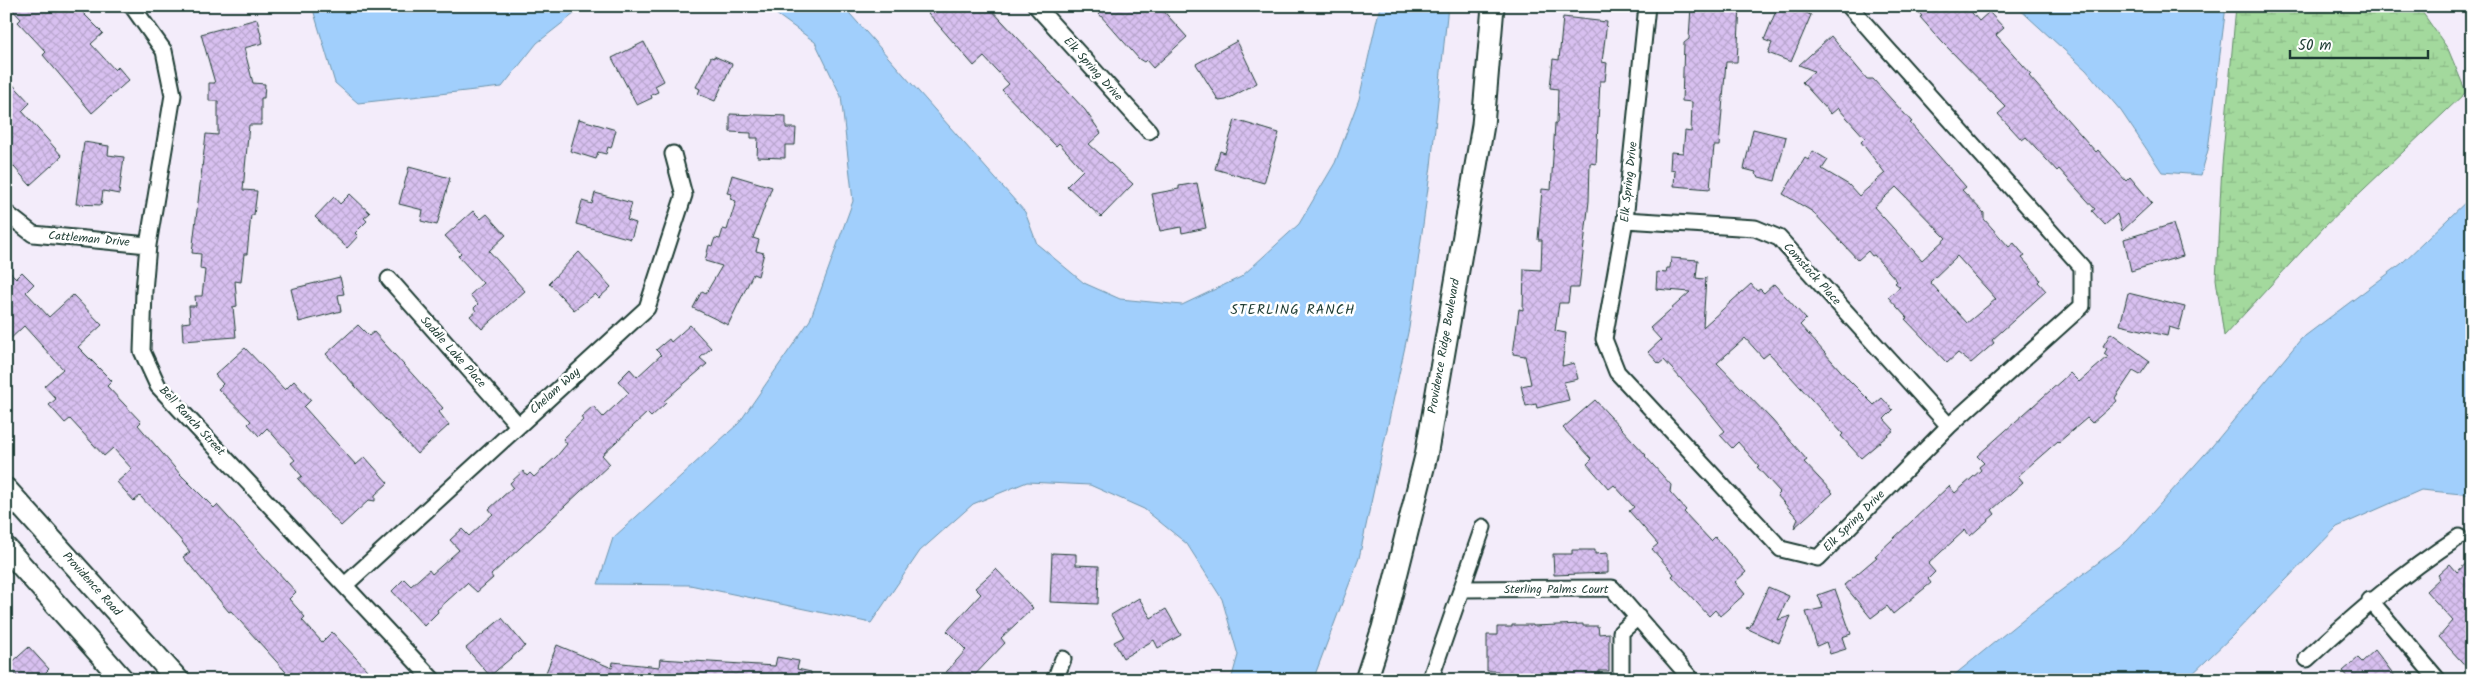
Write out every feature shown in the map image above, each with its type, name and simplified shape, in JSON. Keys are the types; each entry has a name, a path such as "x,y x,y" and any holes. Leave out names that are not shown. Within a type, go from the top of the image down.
{"street":[{"name":"Bell Ranch Street","path":"132,6 164,51 173,96 148,245 142,352 158,386 433,680"},
{"name":"Elk Spring Drive","path":"1036,6 1149,131"},
{"name":"Providence Ridge Boulevard","path":"1366,680 1383,628 1426,456 1483,125 1493,6"},
{"name":"Elk Spring Drive","path":"1647,6 1625,220 1604,339 1617,372 1781,549 1818,558 1949,426 2082,306 2082,267 1849,6"},
{"name":"Chelam Way","path":"344,585 647,308 684,195 673,154"},
{"name":"Cattleman Drive","path":"6,213 33,234 148,245"},
{"name":"Comstock Place","path":"1625,220 1755,228 1779,238 1949,426"},
{"name":"Saddle Lake Place","path":"389,279 518,425"},
{"name":"Providence Road","path":"6,489 178,680"},
{"path":"1430,680 1483,527"},
{"path":"2307,659 2370,600 2415,565 2459,537"},
{"path":"6,548 123,680"},
{"name":"Sterling Palms Court","path":"1461,589 1612,588 1692,680"},
{"path":"2370,600 2438,680"},
{"path":"1621,680 1621,632 1638,617"},
{"path":"1055,680 1063,659"}],"green space":[{"path":"2236,6 2418,6 2448,49 2466,92 2324,227 2224,336 2216,279 2222,165"}],"water":[{"path":"312,6 584,6 537,43 502,87 358,103 335,83"},
{"path":"765,6 843,6 1025,212 1037,244 1084,283 1120,299 1182,305 1241,277 1299,224 1335,163 1359,99 1380,6 1448,6 1431,166 1409,328 1359,558 1313,680 1231,680 1238,655 1222,599 1187,544 1144,509 1090,485 1027,482 973,504 920,551 871,623 690,585 598,584 613,538 739,423 810,320 853,201 841,96 815,42"},
{"path":"2016,6 2226,6 2208,150 2201,175 2162,172 2121,111 2086,70"},
{"path":"2472,196 2472,495 2421,490 2337,527 2231,637 2186,680 1948,680 2027,616 2127,541 2213,445 2301,339 2401,264"}],"building":[{"path":"9,6 76,6 103,33 91,44 115,70 118,67 129,80 92,113 43,55 46,52 18,22 21,19"},
{"path":"922,6 988,6 1085,110 1101,133 1089,144 1133,184 1101,217 1067,186 1083,170 1059,143 1056,146 1002,90 1009,84 984,57 974,66"},
{"path":"1092,6 1159,6 1187,37 1153,68 1146,60 1144,62 1139,59"},
{"path":"1691,6 1740,6 1737,62 1726,62 1719,146 1714,146 1710,189 1674,186 1675,170 1670,169 1671,152 1683,153 1685,131 1691,132 1692,102 1682,101 1684,43 1689,39"},
{"path":"1778,6 1801,6 1799,10 1811,15 1791,62 1768,53 1772,43 1764,40"},
{"path":"1913,6 1966,6 1979,21 1989,12 2004,28 1996,35 2031,74 2029,76 2096,152 2098,150 2126,181 2130,177 2152,203 2122,231 2117,214 2105,225 2092,211 2095,209 2059,169 2057,171 2026,137 2022,140 1998,114 2006,107 1942,42"},
{"path":"1563,17 1607,22 1602,62 1607,63 1605,81 1600,81 1596,164 1590,163 1589,201 1579,288 1570,288 1568,303 1559,303 1555,331 1566,333 1562,366 1574,363 1578,379 1564,382 1569,400 1537,408 1536,404 1526,406 1521,386 1531,384 1525,356 1513,354 1519,309 1523,310 1524,269 1541,270 1542,240 1538,240 1542,189 1551,190 1555,123 1557,123 1558,89 1550,88 1553,59 1559,60"},
{"path":"257,19 263,43 244,48 253,83 265,84 264,98 261,98 261,125 249,125 243,190 257,191 254,215 251,215 247,254 244,254 241,282 235,281 237,306 233,307 236,337 183,341 182,323 190,322 189,306 196,306 195,296 202,296 205,270 200,269 201,254 192,253 206,134 218,135 218,101 209,101 209,83 215,83 201,34"},
{"path":"1831,36 1867,79 1873,79 1912,122 1910,123 1966,187 1962,190 1984,213 1984,219 2009,247 2014,243 2025,256 2022,258 2038,276 2040,280 2038,282 2046,291 1992,340 1994,343 1971,363 1958,353 1947,363 1905,319 1907,318 1888,297 1900,287 1874,255 1872,256 1868,251 1858,260 1813,212 1783,194 1805,158 1808,160 1813,151 1828,160 1822,169 1849,185 1859,196 1885,173 1861,142 1865,138 1838,108 1831,114 1802,82 1814,71 1799,65","holes":["1896,187 1946,238 1922,260 1874,207","1957,256 1996,299 1967,323 1930,282"]},
{"path":"1237,41 1257,83 1226,100 1219,101 1196,64"},
{"path":"644,42 664,81 655,86 658,92 651,95 652,98 637,105 612,58"},
{"path":"714,56 732,64 715,101 698,94 700,89 696,87 711,57 714,58"},
{"path":"6,77 30,103 22,111 62,156 30,185 6,158"},
{"path":"730,114 786,116 786,128 796,128 795,145 785,145 785,158 757,157 758,138 751,138 751,133 730,132"},
{"path":"579,119 616,130 611,148 608,147 606,154 598,152 596,159 570,151"},
{"path":"1235,120 1279,133 1264,183 1215,169 1220,151 1225,153"},
{"path":"1753,129 1786,137 1775,181 1759,177 1755,174 1756,172 1744,169"},
{"path":"84,142 109,146 108,155 124,157 119,194 103,191 101,205 76,204"},
{"path":"409,167 450,178 437,225 421,221 423,210 399,204"},
{"path":"732,175 772,187 753,238 759,240 756,251 764,253 758,276 753,274 728,325 693,308 702,291 706,293 722,266 705,261 709,245 712,246 715,238 720,239 723,229 727,230 736,201 730,199 732,194 727,193"},
{"path":"1197,183 1206,228 1182,233 1181,227 1160,231 1152,194 1179,189 1179,186"},
{"path":"595,193 632,203 627,220 636,223 631,239 576,224 582,201 592,204"},
{"path":"350,194 370,213 364,218 367,221 355,233 358,236 347,248 315,217 334,197 340,204"},
{"path":"473,211 481,219 487,214 506,235 489,251 525,291 482,329 470,316 476,311 474,308 478,304 470,295 483,283 458,256 461,253 445,236"},
{"path":"2173,224 2183,256 2131,271 2124,239"},
{"path":"579,252 611,287 599,298 595,294 574,310 549,283"},
{"path":"1671,258 1698,260 1696,278 1704,279 1706,277 1703,327 1751,284 1757,291 1760,289 1764,293 1774,284 1806,319 1800,325 1848,379 1874,405 1882,398 1893,410 1884,419 1894,430 1861,458 1841,436 1843,434 1769,353 1763,358 1745,338 1717,363 1772,420 1807,460 1804,462 1833,493 1794,528 1798,519 1777,495 1780,492 1757,467 1759,466 1738,442 1732,448 1720,435 1725,431 1699,399 1664,360 1659,364 1648,352 1661,340 1650,328 1690,292 1656,289 1657,272 1666,273 1667,268 1670,268"},
{"path":"6,268 16,278 22,272 34,284 26,292 49,317 73,295 102,325 78,347 112,381 107,386 141,422 138,425 180,474 214,508 217,505 296,592 289,599 305,617 302,620 322,642 332,632 367,670 357,680 293,680 231,611 229,612 183,557 190,552 179,538 140,496 134,501 117,482 132,469 113,448 104,456 70,419 65,423 49,405 56,399 44,386 63,369 24,326 6,343"},
{"path":"340,277 344,294 338,295 341,311 299,322 291,289"},
{"path":"2128,293 2185,307 2179,330 2169,327 2167,336 2120,325"},
{"path":"358,325 369,336 374,332 443,408 439,412 449,425 417,454 326,354"},
{"path":"690,325 711,348 700,358 707,364 664,401 666,403 651,417 647,413 602,455 610,464 491,575 493,578 477,592 467,583 437,610 438,612 424,626 392,591 404,579 411,586 429,570 432,574 459,550 450,540 462,529 469,536 493,514 489,509 513,487 510,483 523,471 527,476 530,473 534,477 557,456 567,444 563,439 583,420 581,417 593,406 603,417 629,393 618,381 630,369 637,377 661,355 656,350 669,339 671,342"},
{"path":"2111,333 2150,361 2140,375 2133,371 2115,398 2117,401 2092,423 2087,418 2058,441 2018,476 2023,482 1992,510 1995,514 1970,536 1965,530 1928,564 1935,572 1928,579 1931,583 1893,614 1887,606 1871,618 1844,585 1877,557 1875,556 1949,486 1955,493 1981,470 1979,467 1984,463 1977,456 2070,373 2079,382 2108,357 2104,354 2107,349 2103,346"},
{"path":"245,348 285,390 294,381 311,400 304,407 356,465 365,457 388,483 375,495 375,501 369,500 341,526 298,479 302,476 291,463 295,460 267,428 259,436 248,424 251,421 218,389 223,384 215,375"},
{"path":"1595,400 1671,485 1670,492 1686,510 1684,512 1711,541 1715,537 1746,572 1735,582 1745,594 1720,616 1715,610 1709,616 1672,576 1674,574 1652,549 1658,544 1629,511 1634,507 1614,485 1609,489 1587,464 1592,459 1563,428"},
{"path":"1572,550 1595,550 1595,554 1608,553 1608,573 1554,575 1553,554 1572,554"},
{"path":"1052,553 1076,554 1076,565 1099,566 1098,604 1050,602"},
{"path":"2472,558 2472,673 2439,637 2453,621 2426,591 2440,578 2438,575 2450,564 2457,572"},
{"path":"996,569 1033,608 1001,638 1005,643 970,680 939,680 966,650 947,631 981,594 975,588"},
{"path":"1768,587 1789,596 1778,620 1791,616 1779,643 1746,628 1750,627"},
{"path":"1835,589 1851,634 1842,637 1846,649 1830,654 1826,642 1817,646 1806,612 1823,608 1818,595"},
{"path":"1139,598 1151,618 1166,609 1181,635 1158,648 1154,640 1123,658 1114,642 1124,637 1111,615"},
{"path":"502,618 525,646 490,676 466,648"},
{"path":"1583,624 1583,626 1598,626 1599,634 1609,633 1609,671 1599,671 1599,679 1514,680 1514,678 1498,678 1498,671 1487,671 1487,635 1497,635 1497,627"},
{"path":"557,645 612,668 613,662 659,667 660,659 775,666 777,657 799,661 797,669 811,672 811,680 556,680 545,675"},
{"path":"29,647 49,669 38,680 20,680 9,665"},
{"path":"2375,650 2398,680 2351,680 2343,671 2358,658 2362,662"}],"district":[{"name":"STERLING RANCH","path":"1293,310"}]}
